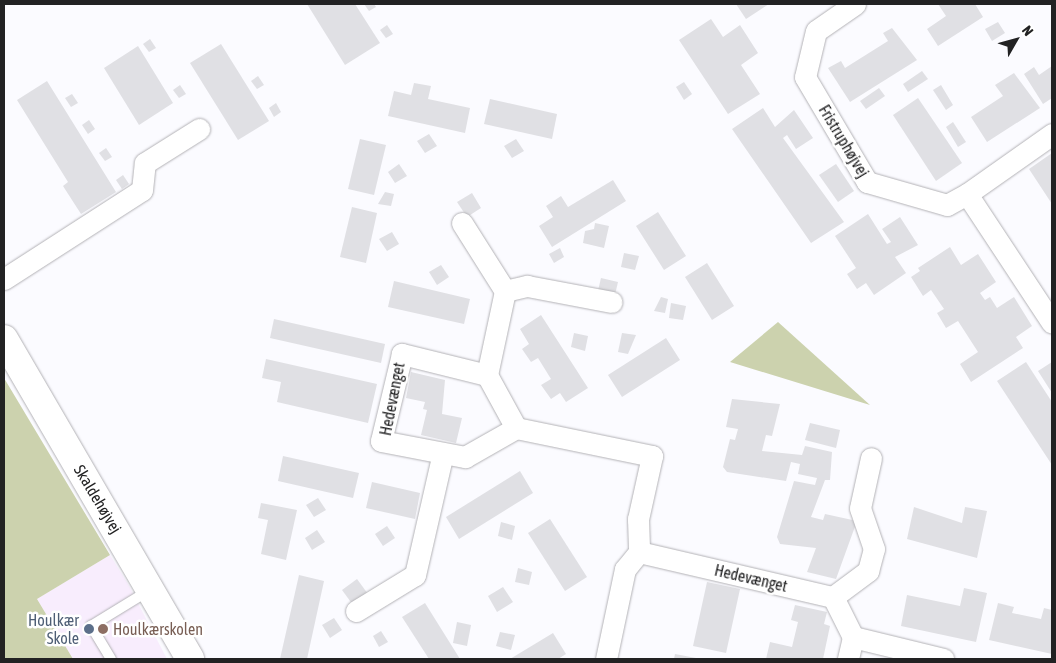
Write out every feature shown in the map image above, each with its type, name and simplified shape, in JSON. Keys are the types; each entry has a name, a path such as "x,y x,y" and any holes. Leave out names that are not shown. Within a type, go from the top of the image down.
{"street":[{"name":"Fristruphøjvej","path":"844,7 816,31 805,77 867,182 946,205 967,194 1052,134"},
{"path":"4,278 142,190 144,163 199,129"},
{"path":"967,194 1052,324"},
{"path":"462,224 505,291 486,375 516,428 652,456 638,519 639,552 626,569 606,659"},
{"path":"505,291 527,286 612,302"},
{"name":"Skaldehøjvej","path":"4,339 190,659"},
{"name":"Hedevænget","path":"486,375 402,354 381,441 465,457 516,428"},
{"path":"356,611 415,575 443,453"},
{"path":"848,659 853,637 833,597 868,571 874,549 860,508 871,458"},
{"name":"Hedevænget","path":"639,552 833,597"},
{"path":"853,637 943,659"}],"lane":[{"path":"111,659 91,626 151,589"}],"shaded area":[{"name":"Houlkærskolen","path":"110,555 128,584 167,659 73,659 37,599"}],"green space":[{"path":"778,322 870,405 730,362"},
{"path":"4,378 110,555 37,599 73,659 4,659"}],"building":[{"path":"307,4 355,4 380,43 345,65"},
{"path":"364,4 374,4 376,7 369,11"},
{"path":"736,4 769,4 746,19"},
{"path":"938,4 975,4 983,17 938,46 927,29 946,16"},
{"path":"711,19 723,37 740,25 758,53 741,65 760,94 728,114 679,40"},
{"path":"998,22 1005,33 992,41 985,29"},
{"path":"387,25 393,34 386,38 380,30"},
{"path":"892,28 917,60 850,102 828,68 841,61 845,68 888,41 883,33"},
{"path":"150,39 156,48 149,52 143,44"},
{"path":"221,44 269,121 238,140 190,63"},
{"path":"138,46 173,103 139,125 104,68"},
{"path":"1052,66 1052,98 1043,104 1024,74 1034,67 1039,75"},
{"path":"922,71 928,79 908,92 903,84"},
{"path":"1014,73 1040,108 987,142 971,117 1003,96 995,85"},
{"path":"258,76 264,85 257,89 251,81"},
{"path":"47,81 116,192 81,214 63,186 68,182 17,100"},
{"path":"684,82 692,94 684,100 676,87"},
{"path":"414,83 431,86 428,99 470,108 465,133 388,116 394,91 411,95"},
{"path":"180,85 186,94 179,98 173,90"},
{"path":"941,85 953,105 946,110 933,90"},
{"path":"879,88 885,96 866,109 860,101"},
{"path":"72,94 78,103 71,107 65,98"},
{"path":"918,98 962,163 936,181 893,115"},
{"path":"490,99 557,114 552,139 484,124"},
{"path":"276,103 281,112 274,117 269,108"},
{"path":"763,108 775,127 794,110 813,138 796,149 787,135 783,138 844,222 811,243 732,129"},
{"path":"89,120 95,129 88,134 82,125"},
{"path":"953,122 966,142 958,147 946,127"},
{"path":"429,134 437,146 425,153 417,141"},
{"path":"360,139 386,145 374,195 348,189"},
{"path":"516,139 524,151 512,158 504,146"},
{"path":"106,148 112,157 105,161 99,153"},
{"path":"1052,153 1052,204 1029,169"},
{"path":"399,164 407,176 395,183 388,172"},
{"path":"836,164 854,191 838,202 819,175"},
{"path":"123,175 129,184 122,189 116,180"},
{"path":"613,180 626,201 552,247 539,226 553,217 546,206 561,196 568,207"},
{"path":"385,192 394,194 391,206 378,204"},
{"path":"472,193 481,208 467,217 457,202"},
{"path":"352,207 377,213 366,263 340,257"},
{"path":"658,212 686,256 664,270 636,226"},
{"path":"868,214 887,244 891,242 882,229 900,217 918,245 895,257 906,273 874,295 866,283 857,289 847,274 856,268 835,236"},
{"path":"595,223 609,226 604,248 583,243 585,231 594,229"},
{"path":"392,232 399,244 387,251 379,239"},
{"path":"950,247 961,265 978,254 996,282 980,293 985,300 990,297 997,308 1014,297 1032,326 1016,337 1023,348 971,382 960,364 978,352 958,321 946,328 937,313 944,309 931,290 923,296 911,277 920,271 918,268"},
{"path":"560,248 564,257 554,263 549,254"},
{"path":"624,253 639,256 635,270 621,267"},
{"path":"707,263 734,306 712,320 685,277"},
{"path":"441,265 449,277 437,285 429,272"},
{"path":"601,278 618,282 614,299 597,295"},
{"path":"394,281 470,299 464,324 388,307"},
{"path":"661,297 668,299 665,313 654,311"},
{"path":"671,303 686,306 683,320 669,318"},
{"path":"541,315 588,388 566,402 560,393 551,399 541,385 551,379 538,358 531,362 522,349 529,344 520,329"},
{"path":"274,319 385,344 381,363 270,338"},
{"path":"574,333 588,336 585,351 571,347"},
{"path":"622,333 636,335 628,354 618,352"},
{"path":"666,338 680,360 622,397 608,375"},
{"path":"266,359 377,384 368,423 277,402 281,382 262,378"},
{"path":"1026,362 1052,402 1052,465 997,381"},
{"path":"1052,362 1052,393 1038,371"},
{"path":"411,372 445,380 442,414 462,418 456,443 421,435 427,410 423,409 425,402 406,398"},
{"path":"732,399 780,404 772,436 766,435 762,451 802,455 805,446 832,452 830,480 825,480 811,517 823,520 825,514 857,521 836,579 807,572 816,548 780,544 777,537 794,481 815,485 817,478 798,474 800,464 791,462 786,481 727,472 723,467 730,439 735,440 738,429 726,427"},
{"path":"810,423 840,430 836,448 805,440"},
{"path":"283,456 359,473 353,498 278,481"},
{"path":"520,471 533,493 459,539 446,517"},
{"path":"372,482 420,493 415,519 366,508"},
{"path":"318,498 326,510 314,517 306,505"},
{"path":"261,503 297,510 286,560 261,554 268,520 258,518"},
{"path":"914,507 962,523 965,507 987,511 977,558 907,539"},
{"path":"550,519 587,577 565,591 528,533"},
{"path":"501,522 515,526 512,540 498,536"},
{"path":"387,526 395,538 383,546 375,534"},
{"path":"317,530 325,542 312,550 305,538"},
{"path":"518,568 532,572 529,585 515,582"},
{"path":"299,575 324,581 307,659 280,659"},
{"path":"357,579 368,594 353,605 342,590"},
{"path":"707,582 740,589 726,653 693,646"},
{"path":"503,587 513,602 497,612 488,596"},
{"path":"964,588 987,593 976,642 901,626 907,595 960,606"},
{"path":"425,603 460,659 429,659 402,617"},
{"path":"998,603 1014,607 1012,613 1041,619 1044,608 1052,610 1052,654 989,640"},
{"path":"795,605 827,612 824,624 830,626 823,659 766,659 770,642 792,647 798,622 791,620"},
{"path":"334,618 342,630 330,638 322,625"},
{"path":"457,622 471,625 467,646 453,643"},
{"path":"381,631 388,642 379,647 373,636"},
{"path":"500,632 515,635 511,650 496,646"},
{"path":"553,633 566,654 558,659 510,659"},
{"path":"675,654 696,658 696,659 674,659"}],"place":[{"name":"Houlkær Skole","path":"89,629"},
{"name":"Houlkærskolen","path":"103,629"}]}
